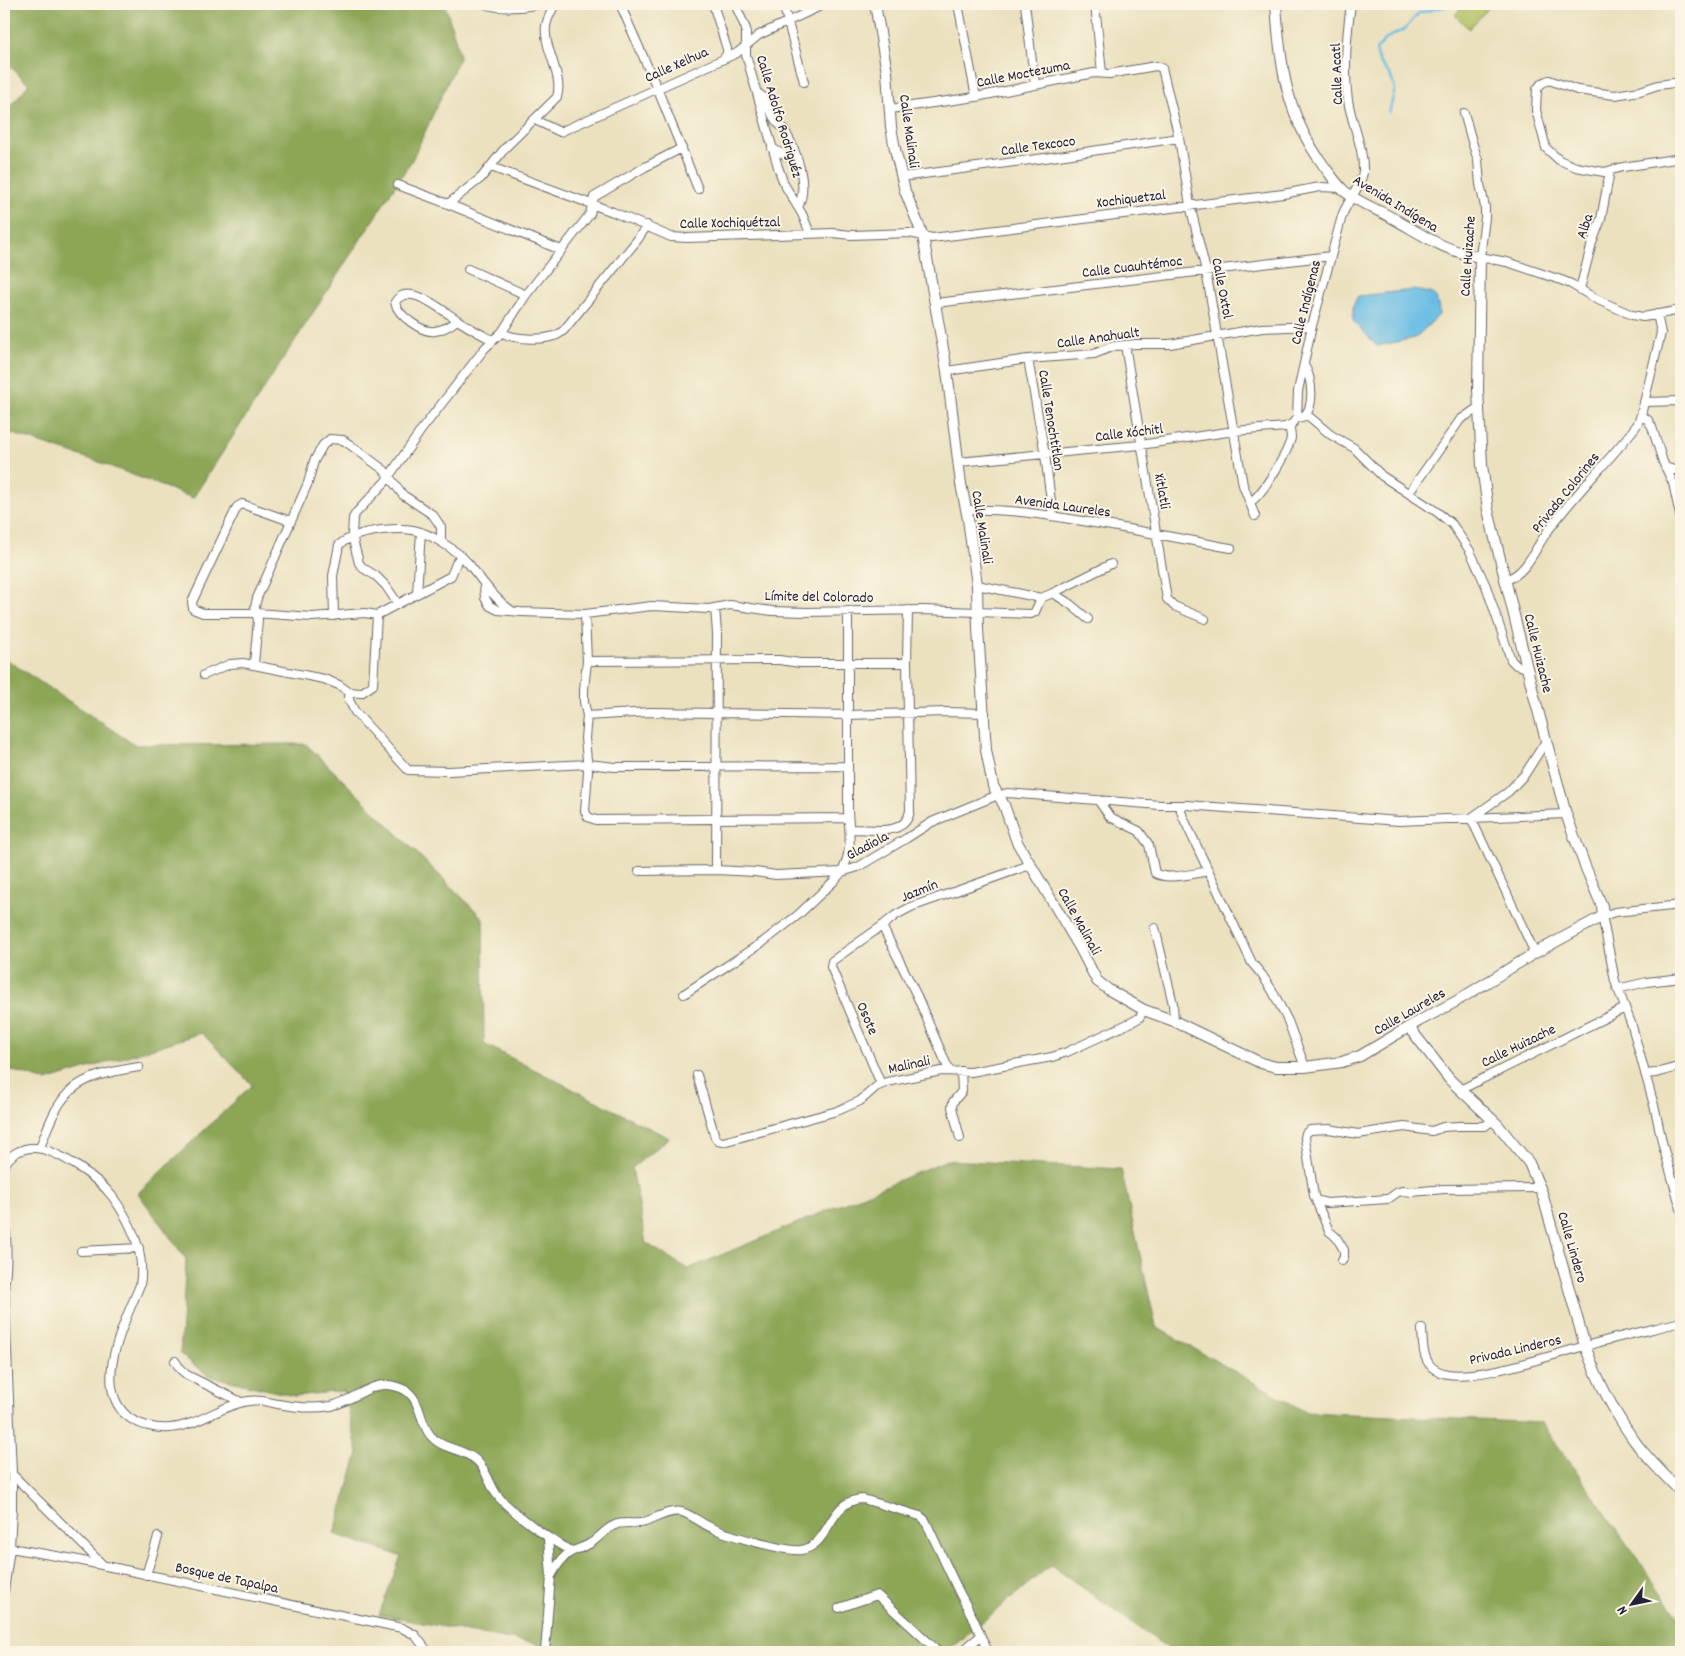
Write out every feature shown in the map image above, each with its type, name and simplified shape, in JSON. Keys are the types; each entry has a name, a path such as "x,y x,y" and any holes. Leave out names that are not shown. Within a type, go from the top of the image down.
{"street":[{"path":"485,4 501,7 530,7 538,4"},
{"path":"448,204 473,185 491,167 506,147 555,101 558,95 558,87 546,32 547,20 555,4"},
{"path":"620,4 657,88 698,190"},
{"path":"713,4 727,49 723,58"},
{"name":"Calle Adolfo Rodriguéz","path":"736,4 746,30 746,55 780,175 810,233"},
{"path":"783,4 804,82"},
{"path":"800,4 812,10"},
{"name":"Calle Xelhua","path":"535,120 560,132 737,53 759,34 825,4"},
{"name":"Calle Malinali","path":"875,4 887,72 892,134 909,205 923,236 936,303 958,462 978,585 986,750 990,776 993,786 1004,805 1017,842 1080,948 1097,981 1108,990 1144,1010"},
{"path":"958,4 976,97"},
{"path":"1025,4 1036,85"},
{"path":"1095,4 1102,74"},
{"name":"Avenida Indígena","path":"1276,4 1286,81 1296,119 1309,146 1342,188 1352,196 1430,241 1456,252 1507,262 1561,280 1626,313 1643,316 1681,310"},
{"name":"Calle Acatl","path":"1352,4 1349,21 1347,94 1357,133 1363,172 1358,187 1352,196"},
{"name":"Calle Moctezuma","path":"890,109 976,97 1094,73 1109,74 1156,66 1161,67"},
{"name":"Calle Oxtol","path":"1161,67 1164,71 1179,138 1190,205 1206,271 1243,485 1255,516"},
{"path":"1681,82 1658,84 1640,91 1615,95 1577,90 1549,80 1542,83 1537,89 1536,110 1544,143 1552,155 1576,167 1610,171 1623,167 1681,158"},
{"path":"757,93 763,97 774,118 785,131 792,146 802,180 801,202 798,207"},
{"name":"Calle Huizache","path":"1460,1090 1625,1008 1617,989 1604,926 1602,906 1566,814 1546,741 1494,536 1484,489 1477,369 1480,257 1485,207 1480,184 1478,160 1472,146 1464,113"},
{"name":"Calle Texcoco","path":"901,177 1179,138"},
{"path":"398,604 380,580 361,565 352,536 353,518 356,513 389,476 422,429 485,348 502,332 526,294 590,214 592,200 597,195 645,167 682,148"},
{"path":"772,148 798,163"},
{"name":"Calle Xochiquétzal","path":"491,167 647,225 671,237 810,233 851,235 910,233 923,236"},
{"name":"Alba","path":"1580,289 1592,243 1601,219 1610,171"},
{"path":"398,185 561,250"},
{"name":"Xochiquetzal","path":"923,236 932,238 1283,194 1320,187 1342,188"},
{"name":"Calle Indígenas","path":"1298,418 1298,391 1312,326 1342,216 1352,196"},
{"path":"502,332 514,337 544,338 560,334 647,225"},
{"name":"Calle Cuauhtémoc","path":"936,303 1331,256"},
{"path":"468,269 526,294"},
{"path":"457,320 440,330 427,330 404,317 398,310 395,302 400,296 411,294 440,307 457,320 493,340"},
{"path":"1657,314 1661,333 1642,415 1652,427 1665,467 1673,483 1681,520"},
{"name":"Calle Anahualt","path":"946,371 1028,359 1094,354 1114,346 1170,344 1262,328 1312,326"},
{"name":"Xitlatli","path":"1124,345 1167,599 1174,606 1205,619"},
{"name":"Calle Tenochtitlan","path":"1028,359 1045,455 1052,516"},
{"path":"1250,502 1257,497 1280,462 1290,441 1289,426 1306,414 1310,398 1310,375 1304,365"},
{"path":"1644,402 1681,401"},
{"path":"1409,493 1460,420 1478,407"},
{"path":"1306,414 1331,435 1354,448 1382,476 1449,521 1461,535 1486,586 1511,660 1516,665 1528,668"},
{"name":"Privada Colorines","path":"1505,580 1513,577 1526,564 1553,524 1634,430 1642,415"},
{"name":"Calle Xóchitl","path":"958,462 1140,445 1234,431 1289,426"},
{"path":"254,664 258,620 255,607 257,598 308,484 317,455 323,445 330,439 346,442 389,476 403,495 436,518 441,527 441,542"},
{"path":"1665,467 1674,470 1681,469"},
{"path":"290,521 242,504 237,507 192,604 193,609 203,613 256,613 312,617 334,616 365,613 377,615 450,576 457,561 462,557 441,542 414,530 394,529 352,536 339,545 333,576 334,616"},
{"name":"Avenida Laureles","path":"966,510 1004,510 1052,516 1231,548"},
{"path":"417,593 421,532"},
{"name":"Límite del Colorado","path":"462,557 484,584 485,598 490,606 498,610 512,611 585,614 652,606 667,608 716,608 730,605 806,612 908,610 1032,614 1035,612 1040,598"},
{"path":"978,585 1040,598 1112,564"},
{"path":"1054,593 1088,619"},
{"path":"716,608 716,870"},
{"path":"850,829 890,829 898,827 907,821 910,811 907,663 908,610"},
{"path":"639,871 716,870 776,875 842,872 850,848 848,818 848,611"},
{"path":"585,614 588,661 584,689 587,716 585,738 588,764 586,815 596,820 848,818"},
{"path":"204,675 236,662 254,664 324,680 339,685 349,692 361,693 370,689 373,685 377,615"},
{"path":"588,661 717,662 779,660 800,663 907,663"},
{"path":"349,692 349,700 355,712 408,770 449,771 588,764 615,767 848,766"},
{"path":"587,716 650,712 848,715 985,713"},
{"path":"1536,953 1471,818 1508,792 1525,774 1546,741"},
{"name":"Gladiola","path":"684,994 763,942 798,915 834,882 842,872 858,867 932,822 999,795 1012,793 1389,820 1566,814"},
{"path":"1098,800 1110,816 1139,831 1149,845 1155,874 1160,877 1168,877 1209,871"},
{"path":"1179,805 1252,963 1268,983 1288,1021 1305,1067"},
{"path":"907,821 916,832"},
{"name":"Jazmín","path":"831,963 853,945 896,915 911,907 1030,865"},
{"name":"Calle Laureles","path":"1144,1010 1174,1021 1261,1063 1276,1067 1305,1067 1351,1060 1603,916 1615,912 1681,905"},
{"path":"882,926 917,996 949,1070"},
{"path":"1155,928 1173,1004 1174,1021"},
{"name":"Osote","path":"831,963 831,967 880,1084"},
{"path":"1617,989 1647,982 1681,978"},
{"path":"1625,1008 1632,1026 1663,1146 1681,1205"},
{"name":"Malinali","path":"697,1075 715,1137 720,1142 837,1111 860,1101 880,1084 949,1070 971,1072 1052,1057 1132,1022 1139,1018 1144,1010"},
{"name":"Calle Lindero","path":"1409,1027 1450,1080 1494,1120 1525,1156 1534,1171 1541,1188 1585,1346 1607,1394 1630,1434 1649,1459 1681,1492"},
{"path":"1645,1074 1681,1066"},
{"path":"40,1148 59,1103 69,1090 95,1076 139,1067"},
{"path":"960,1138 952,1107 953,1102 962,1091 961,1071"},
{"path":"1342,1261 1344,1250 1336,1237 1329,1231 1316,1200 1305,1138 1308,1131 1329,1129 1358,1134 1404,1127 1432,1131 1443,1127 1485,1126 1494,1120"},
{"path":"4,1166 9,1158 20,1151 40,1148 86,1172 105,1188 126,1217 139,1248 142,1274 140,1285 115,1350 112,1367 112,1387 119,1406 132,1420 150,1427 170,1428 251,1400 263,1400 294,1406 322,1407 344,1401 368,1388 378,1385 388,1385 406,1390 415,1398 423,1424 432,1438 444,1446 476,1459 502,1502 548,1538 573,1551"},
{"path":"1316,1200 1327,1203 1388,1199 1403,1191 1541,1188"},
{"path":"4,1208 7,1238 4,1280 7,1428 12,1474 10,1548 4,1587"},
{"path":"82,1251 139,1248"},
{"name":"Privada Linderos","path":"1422,1329 1423,1350 1428,1362 1437,1371 1446,1374 1467,1374 1504,1368 1681,1322"},
{"path":"175,1361 183,1373 241,1402"},
{"path":"12,1474 104,1566"},
{"path":"551,1576 562,1559 573,1551 589,1545 616,1525 640,1523 679,1512 717,1530 778,1547 794,1550 804,1549 814,1544 821,1537 841,1507 853,1500 863,1499 920,1516 925,1520 988,1652"},
{"path":"146,1575 158,1537"},
{"path":"545,1652 551,1576 548,1538"},
{"name":"Bosque de Tapalpa","path":"10,1548 68,1558 402,1628 410,1631 420,1639 428,1652"},
{"path":"839,1608 877,1595 939,1652"},
{"path":"962,1652 981,1636"}],"green space":[{"path":"4,4 445,4 460,56 412,160 193,498 99,462 4,431 4,113 29,84 4,61"},
{"path":"1465,4 1491,5 1469,29 1455,15"},
{"path":"4,658 135,745 306,744 483,918 484,1044 669,1138 632,1168 646,1243 688,1269 947,1160 1121,1169 1156,1327 1306,1412 1542,1423 1676,1614 1681,1617 1681,1652 1173,1652 1051,1565 946,1652 543,1652 537,1644 379,1615 401,1556 334,1534 358,1453 344,1391 294,1396 209,1376 180,1354 186,1259 138,1193 252,1085 202,1033 46,1081 4,1068"}],"water":[{"path":"1413,290 1434,295 1439,315 1415,338 1377,346 1353,321 1353,306 1358,296"}],"waterway":[{"path":"1389,113 1395,89 1390,75 1379,62 1376,50 1387,38 1405,29 1419,13 1454,4"}]}
